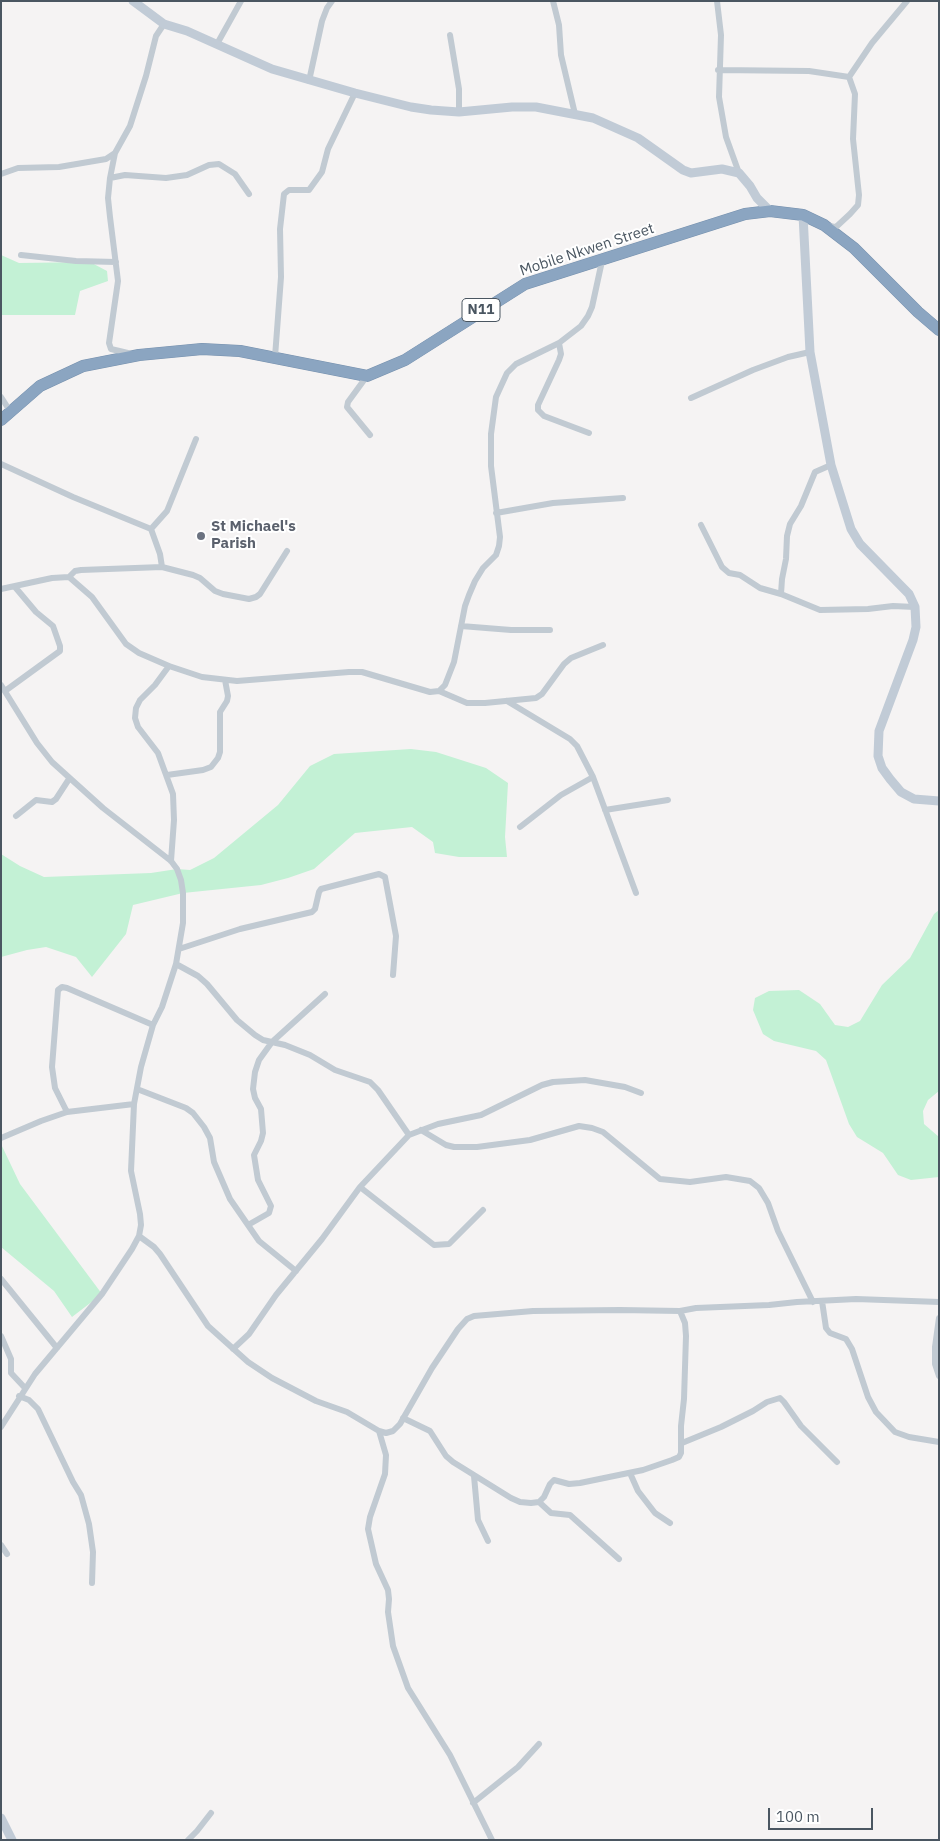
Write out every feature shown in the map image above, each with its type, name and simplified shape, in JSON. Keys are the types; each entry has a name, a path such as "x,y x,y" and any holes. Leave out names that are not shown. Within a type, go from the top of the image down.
{"highway":[{"name":"Mobile Nkwen Street","path":"367,376 405,360 524,284 602,261 745,214 770,211 804,216 824,225 854,248 918,312 939,330"},
{"path":"1,420 40,386 83,366 139,355 202,349 240,351 367,376"}],"street":[{"path":"133,1 164,24 186,31 272,69 309,81 411,107 459,112 512,107 536,107 575,114 593,118 626,131 683,170 691,173 722,169 739,173"},
{"path":"217,44 241,1"},
{"path":"309,81 322,21 332,1"},
{"path":"553,1 559,25 561,55 575,114"},
{"path":"717,1 721,35 718,70 719,97 726,137 739,173 757,198 770,211"},
{"path":"849,77 872,43 907,1"},
{"path":"139,355 111,349 109,343 118,281 108,198 112,164 130,126 156,36 164,24"},
{"path":"450,35 459,89 459,112"},
{"path":"718,70 809,71 849,77"},
{"path":"824,225 836,227 858,205 858,180 852,139 855,94 849,77"},
{"path":"275,357 281,276 280,229 284,194 289,190 309,190 322,172 328,149 355,93"},
{"path":"1,174 18,168 58,166 106,159 116,153"},
{"path":"106,159 112,164"},
{"path":"110,178 125,175 166,178 187,175 209,165 219,164 235,174 249,194"},
{"path":"804,216 810,352 831,464 851,529 860,544 909,594 916,608 916,628 913,640 878,731 878,756 882,768 901,792 914,799 939,801"},
{"path":"21,255 76,261 116,262"},
{"path":"69,577 92,597 126,644 138,653 202,677 225,680 262,680 339,672 362,672 430,692 439,690 445,685 454,662 465,606 475,581 496,555 499,546 500,537 491,458 491,434 496,397 508,373 516,364 559,342 580,326 588,316 592,307 602,261"},
{"path":"559,342 560,360 538,404 538,410 544,416 589,433"},
{"path":"691,398 753,370 788,357 810,352"},
{"path":"367,376 348,402 347,407 370,435"},
{"path":"1,397 10,411"},
{"path":"150,529 167,511 196,440"},
{"path":"1,464 150,529 160,554 162,567"},
{"path":"782,594 787,536 790,524 801,506 815,472 831,464"},
{"path":"496,514 553,503 623,498"},
{"path":"701,525 722,567 730,573 740,575 760,588 782,594 820,610 868,609 893,606 916,608"},
{"path":"1,589 52,578 69,577 76,571 81,570 162,567 200,578 215,591 249,599 260,594 287,551"},
{"path":"1,1427 25,1388 102,1294 132,1249 138,1236 141,1225 140,1214 132,1171 134,1104 153,1025 168,992 176,964 183,924 183,893 179,875 170,861 109,813 52,762 37,743 3,688 60,651 53,626 36,612 15,587"},
{"path":"461,626 511,630 550,630"},
{"path":"439,690 467,703 536,698 542,694 564,664 571,658 603,645"},
{"path":"169,666 156,685 140,700 136,708 135,718 138,727 158,753 173,794 175,807 170,861"},
{"path":"166,775 203,770 211,766 218,758 220,752 220,712 228,701 225,680"},
{"path":"507,701 570,739 578,746 593,777 636,893"},
{"path":"520,827 561,795 593,777"},
{"path":"16,816 36,800 52,802 69,779"},
{"path":"605,810 668,800"},
{"path":"179,949 240,929 312,912 315,909 321,889 380,874 385,876 396,936 394,975"},
{"path":"176,964 198,976 246,1029 263,1040 302,1051 335,1070 370,1082 409,1135"},
{"path":"67,1112 55,1088 52,1067 58,990 62,987 67,988 153,1025"},
{"path":"248,1225 268,1213 271,1209 258,1180 254,1155 261,1141 262,1117 253,1089 259,1060 272,1042 325,994"},
{"path":"233,1349 250,1334 276,1294 360,1188 409,1135 438,1124 481,1115 542,1085 553,1082 585,1080 625,1087 641,1092"},
{"path":"137,1089 186,1108 204,1127 210,1138 214,1162 230,1199 259,1241 296,1271"},
{"path":"1,1138 42,1120 67,1112 134,1104"},
{"path":"421,1130 446,1145 477,1147 530,1140 579,1126 592,1128 603,1132 660,1179 690,1182 726,1177 750,1181 759,1188 768,1203 778,1231 813,1302"},
{"path":"360,1188 434,1245 449,1244 483,1210"},
{"path":"138,1236 154,1247 208,1326 248,1362 272,1378 316,1401 347,1412 379,1431 386,1433 393,1431 403,1418 432,1368 458,1329 467,1319 474,1316 533,1312 680,1311 710,1307 856,1299 939,1302"},
{"path":"1,1280 57,1348"},
{"path":"822,1301 826,1328 830,1333 846,1339 852,1349 868,1397 876,1412 895,1432 909,1438 939,1442"},
{"path":"403,1418 430,1431 446,1456 474,1476 520,1502 539,1502 554,1480 569,1484 580,1483 643,1470 679,1457 682,1443 681,1426 686,1336 685,1323 680,1311"},
{"path":"939,1318 935,1347 939,1376"},
{"path":"1,1336 11,1359 11,1373 25,1388"},
{"path":"19,1396 29,1400 38,1409 81,1495 89,1524 93,1552 92,1583"},
{"path":"682,1443 721,1427 767,1402 780,1398 801,1426 837,1462"},
{"path":"379,1431 386,1455 385,1474 370,1516 368,1529 376,1564 390,1599 388,1612 392,1646 408,1688 450,1755 492,1840"},
{"path":"630,1472 638,1491 654,1513 670,1523"},
{"path":"474,1476 478,1520 488,1541"},
{"path":"539,1502 551,1513 570,1516 619,1559"},
{"path":"1,1545 7,1554"},
{"path":"473,1803 518,1767 539,1744"},
{"path":"188,1840 211,1812"},
{"path":"1,1818 12,1840"}],"green space":[{"path":"1,255 19,263 90,262 107,271 108,281 80,291 75,315 1,315"},
{"path":"411,749 436,752 486,768 508,783 505,837 507,857 459,857 435,853 433,842 412,827 355,833 314,869 288,878 261,885 183,893 133,905 126,934 92,977 76,957 46,947 1,957 1,854 20,866 44,877 151,873 177,869 190,870 214,858 278,805 310,766 334,754"},
{"path":"939,910 939,1091 928,1100 923,1111 924,1124 939,1137 939,1177 911,1180 898,1175 883,1153 857,1137 849,1124 826,1060 816,1051 774,1041 763,1034 753,1010 755,998 769,991 799,990 820,1004 835,1025 848,1027 860,1021 882,985 910,958 934,914"},
{"path":"1,1144 20,1184 102,1294 72,1317 54,1291 1,1247"}],"place":[{"name":"St Michael's Parish","path":"201,536"}]}
